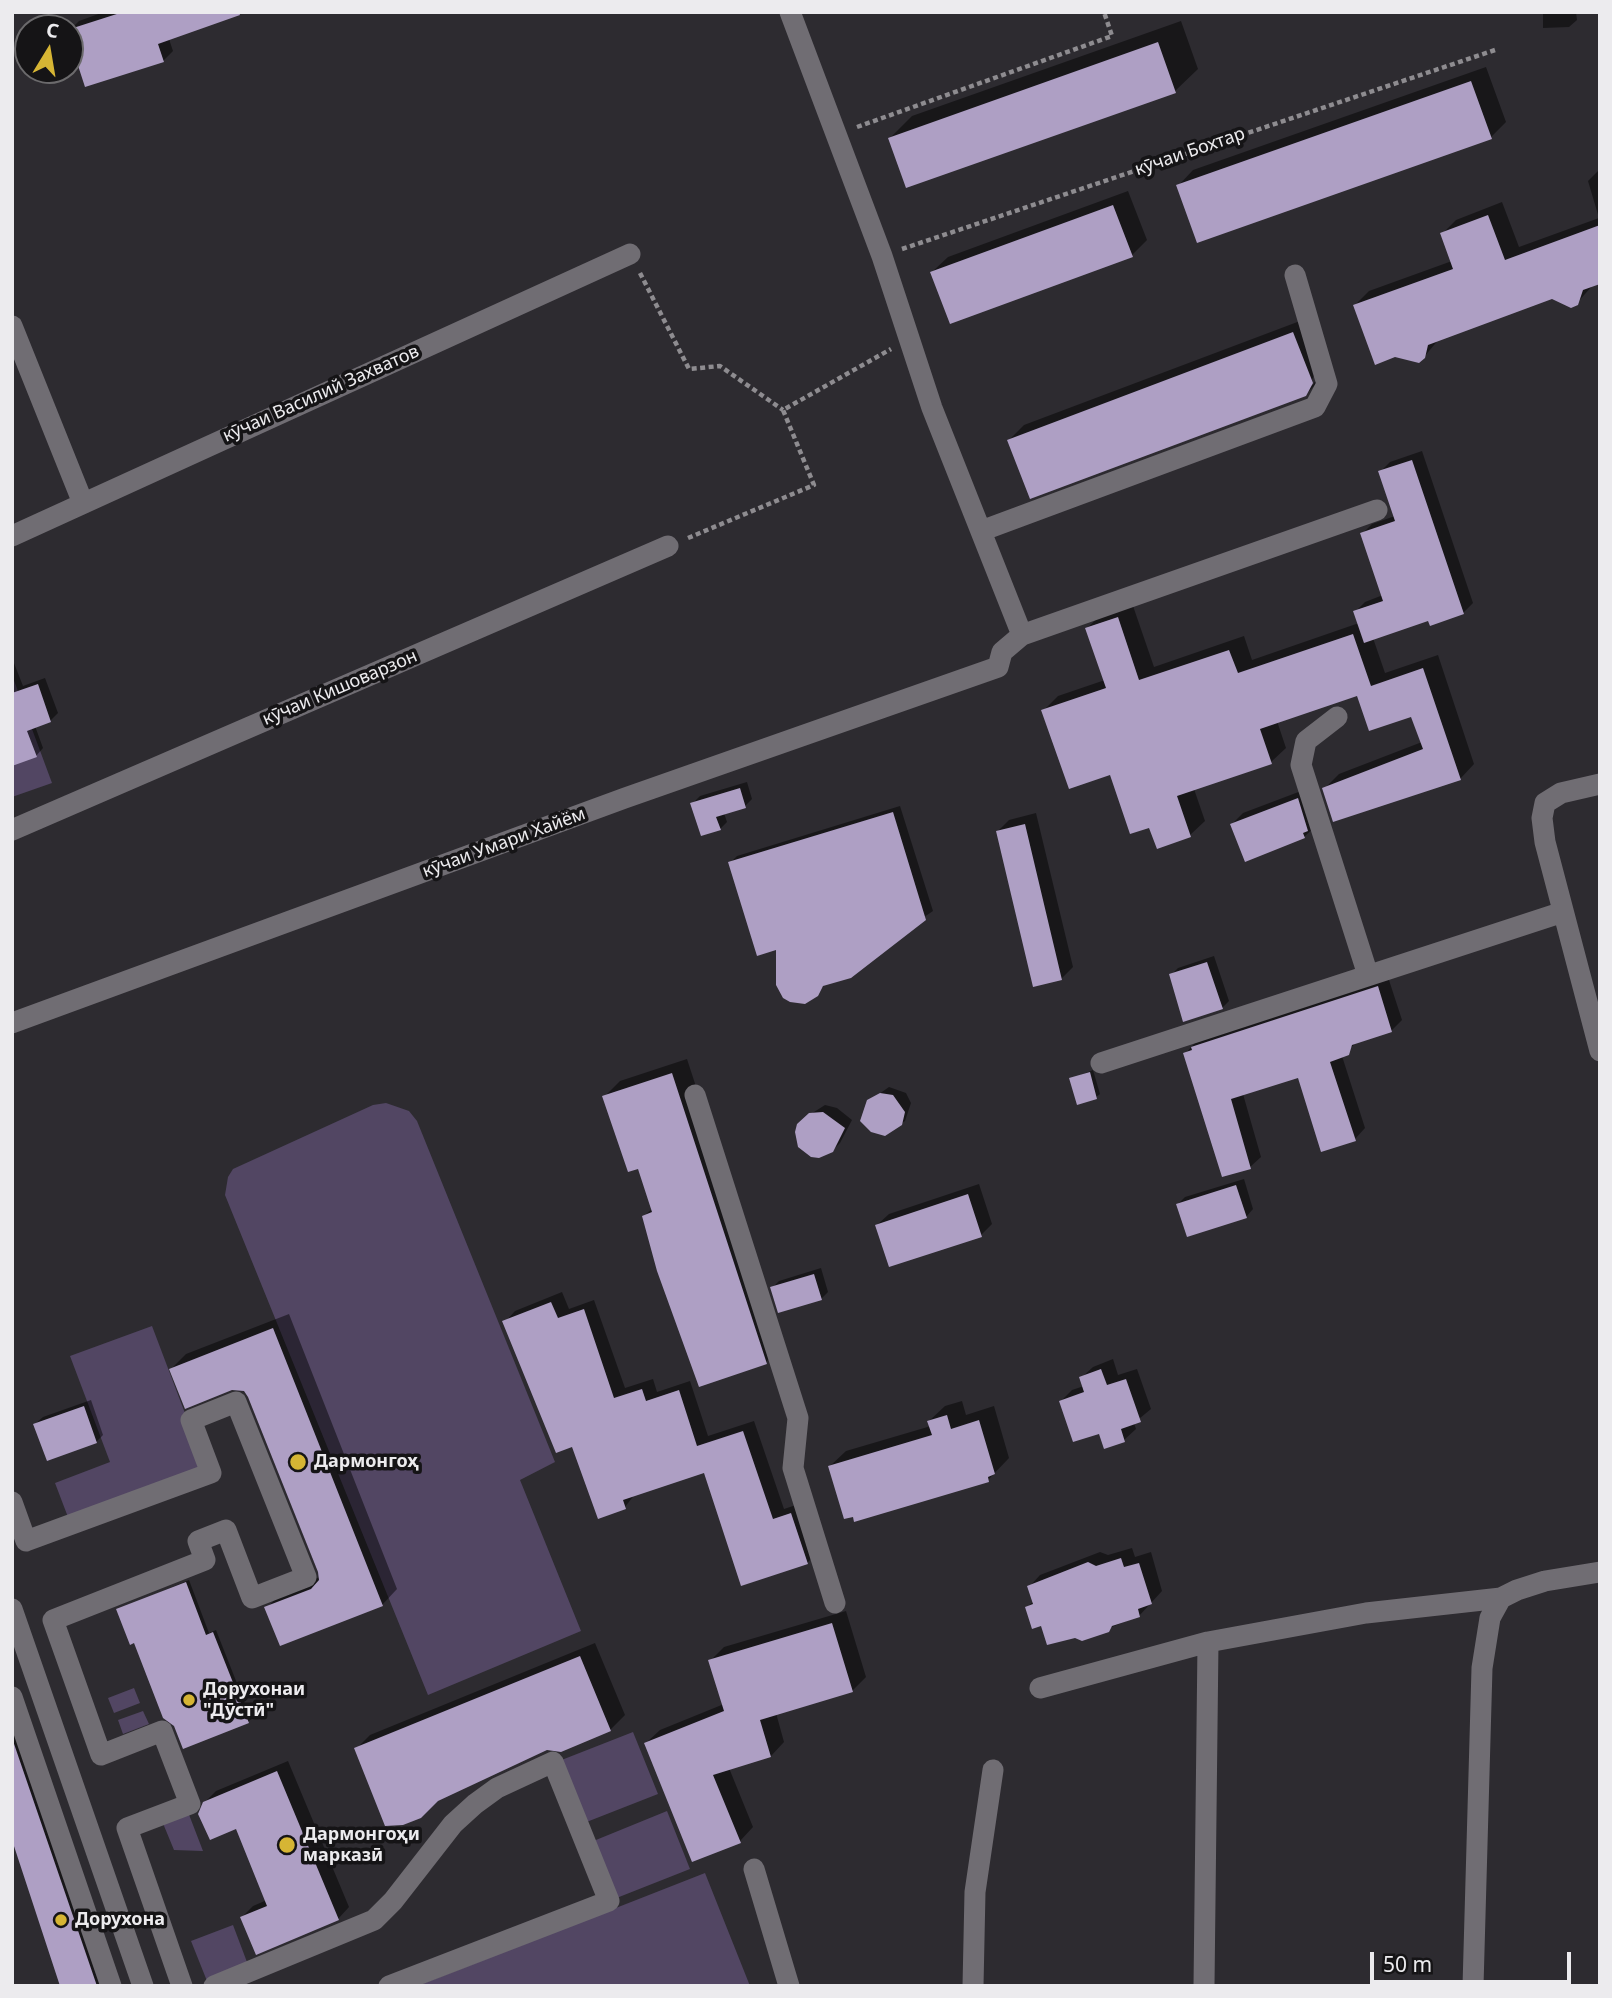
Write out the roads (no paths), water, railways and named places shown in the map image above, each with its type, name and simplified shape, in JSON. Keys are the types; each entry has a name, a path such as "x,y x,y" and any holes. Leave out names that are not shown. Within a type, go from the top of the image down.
{"street":[{"path":"790,12 882,256 932,408 1022,635 1377,510"},
{"name":"кӯчаи Василий Захватов","path":"12,536 630,254"},
{"path":"981,531 1315,407 1327,384 1295,275"},
{"path":"12,326 83,503"},
{"name":"кӯчаи Кишоварзон","path":"12,830 668,546"},
{"name":"кӯчаи Умари Хайём","path":"12,1023 611,803 998,667 1002,652 1022,635"},
{"path":"1337,717 1306,741 1301,765 1368,975"},
{"path":"1600,784 1560,793 1545,803 1542,818 1545,842 1600,1051"},
{"path":"1101,1063 1563,912"},
{"path":"695,1096 798,1418 793,1468 835,1603"},
{"path":"12,1502 26,1541 211,1473 191,1420 236,1402 306,1577 252,1598 226,1530 198,1541 205,1560 53,1620 101,1755 162,1731 190,1804 127,1828 182,1986"},
{"path":"1040,1688 1208,1642 1366,1613 1501,1598 1545,1581 1600,1572"},
{"path":"1473,1986 1482,1668 1490,1618 1501,1598"},
{"path":"12,1609 143,1986"},
{"path":"1204,1986 1208,1642"},
{"path":"12,1697 111,1986"},
{"path":"214,1986 374,1920 393,1901 453,1824 475,1804 497,1788 553,1762 609,1901 389,1986"},
{"path":"973,1986 975,1892 993,1770"},
{"path":"754,1869 789,1986"}],"place":[{"name":"Дармонгоҳ","path":"298,1462"},
{"name":"Дорухонаи \"Дӯстӣ\"","path":"189,1700"},
{"name":"Дармонгоҳи марказӣ","path":"287,1845"},
{"name":"Дорухона","path":"61,1920"}]}
